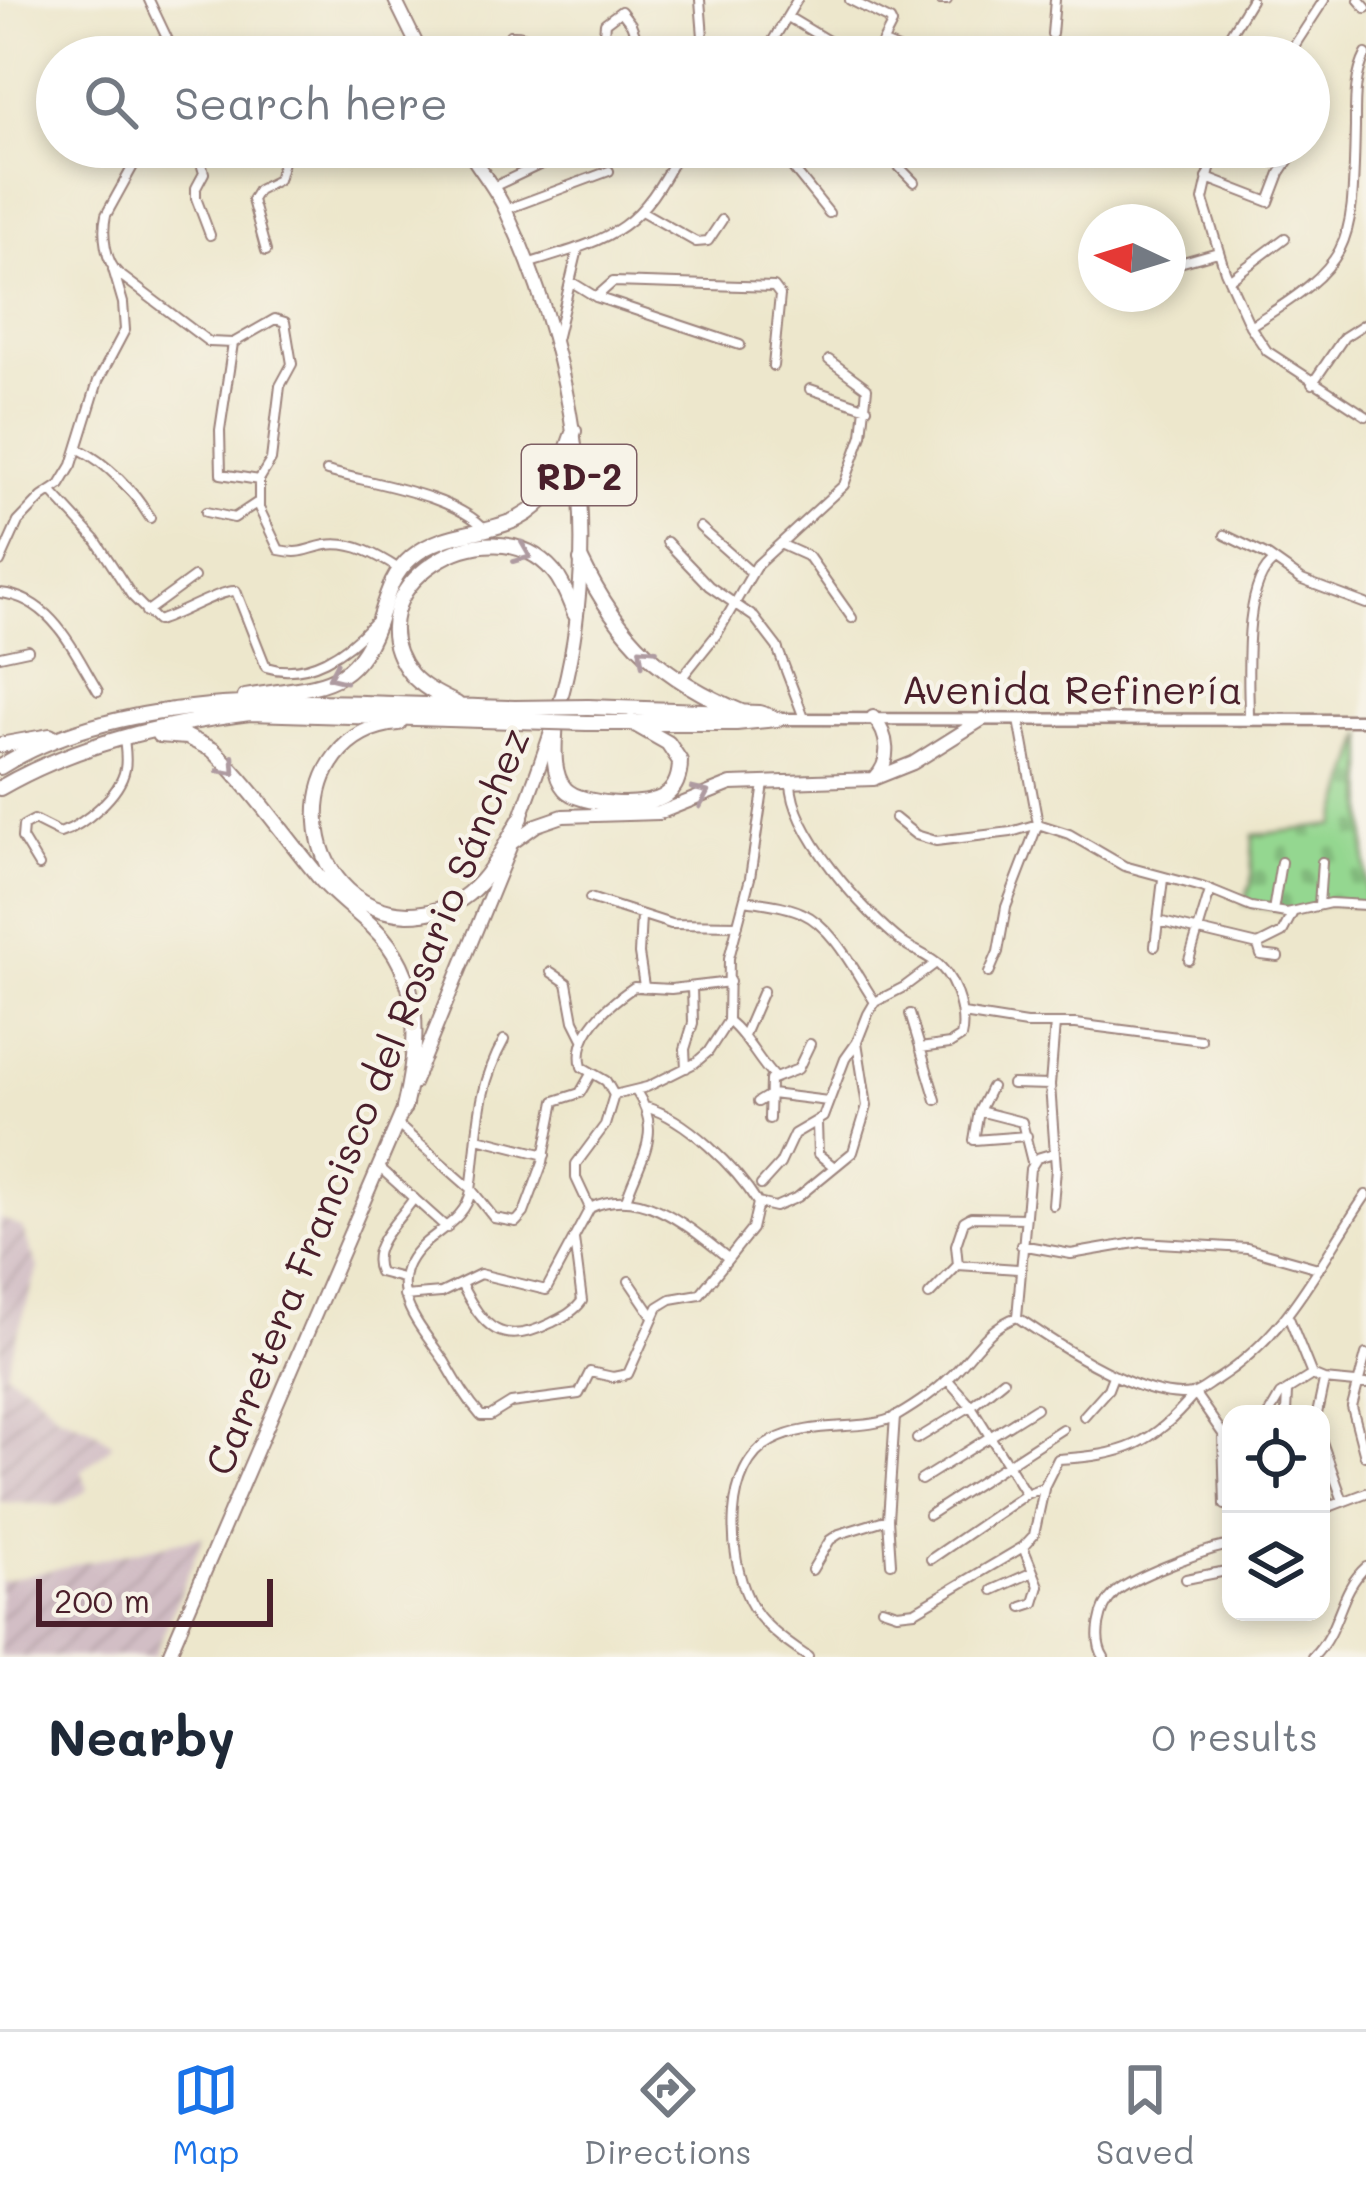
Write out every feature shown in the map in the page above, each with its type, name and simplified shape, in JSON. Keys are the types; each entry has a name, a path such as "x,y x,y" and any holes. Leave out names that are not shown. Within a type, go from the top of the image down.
{"highway":[{"path":"212,706 226,699 344,676 361,658 399,569 441,541 524,517 542,502 558,478 574,431"},
{"path":"461,707 416,679 399,652 396,633 402,598 410,581 429,563 490,545 524,550 555,573 574,614"},
{"path":"581,560 620,628 656,665 744,713"},
{"path":"0,745 212,706 309,702 461,707 515,714"},
{"path":"0,788 45,762 124,738 250,713 446,719"},
{"path":"520,818 472,892 434,911 414,914 377,908 340,882 328,867 316,826 321,784 332,762 345,746 377,727 515,714 744,713 777,719"},
{"path":"556,714 558,777 573,795 598,802 652,802 676,785 680,761 668,743 631,722"},
{"path":"588,715 631,722 777,719"},
{"path":"0,767 90,728"},
{"path":"124,738 173,734 212,750 324,883 388,944 407,980 416,1021 415,1062 404,1108"}],"main road":[{"path":"395,0 413,36"},
{"name":"Carretera Francisco del Rosario Sánchez","path":"168,1657 404,1108 512,843 569,669 581,560 574,431 555,345 526,265 505,210 478,168"},
{"path":"872,717 884,734 886,751 885,765 873,779"},
{"name":"Avenida Refinería","path":"777,719 1366,720"},
{"path":"512,843 537,825 562,816 659,813 714,788 873,779 913,764 983,719"}],"street":[{"path":"149,0 166,36"},
{"path":"700,0 703,36"},
{"path":"777,36 796,0"},
{"path":"850,0 890,20 886,36"},
{"path":"1052,34 1054,0"},
{"path":"1230,36 1250,0"},
{"path":"1302,36 1324,0"},
{"path":"1359,0 1366,8"},
{"path":"604,36 605,23 621,11 636,36"},
{"path":"788,17 820,36"},
{"path":"510,35 526,36"},
{"path":"1250,326 1322,274 1346,242 1353,204 1357,81 1366,54"},
{"path":"1354,136 1366,136"},
{"path":"0,562 18,522 60,485 79,449 98,381 125,330 104,226 132,168"},
{"path":"203,168 196,198 210,235"},
{"path":"266,251 251,200 258,190 278,180 281,168"},
{"path":"493,187 533,168"},
{"path":"526,265 579,248 627,225 643,212 669,168"},
{"path":"793,168 829,213"},
{"path":"900,168 914,182"},
{"path":"1210,168 1203,200 1228,280 1250,326 1267,351 1312,384 1364,411"},
{"path":"1207,178 1269,202 1283,168"},
{"path":"505,210 609,171"},
{"path":"643,212 696,242 708,241 722,220"},
{"path":"1228,280 1285,238"},
{"path":"555,345 579,248"},
{"path":"1186,262 1218,252"},
{"path":"112,268 209,342 232,343 275,319 285,322 292,364 280,386 271,460 259,480 259,501 280,550 300,555 324,545 351,544 399,569"},
{"path":"570,281 596,296 740,345"},
{"path":"596,296 613,282 774,287 781,295 773,366"},
{"path":"1312,384 1344,337 1366,323"},
{"path":"232,343 220,430 221,474 259,480"},
{"path":"679,681 736,605 752,574 844,485 859,448 867,408 864,383 829,359"},
{"path":"810,389 867,408"},
{"path":"79,449 95,457 150,518"},
{"path":"327,471 448,504 476,519 487,531"},
{"path":"51,491 95,539 157,621 232,589 258,643 261,661 274,670 339,656 380,616"},
{"path":"206,512 234,518 259,501"},
{"path":"700,527 752,574"},
{"path":"1225,535 1275,560 1302,580 1366,604"},
{"path":"667,542 709,586 754,617 777,646 804,718"},
{"path":"779,544 809,557 851,618"},
{"path":"1249,719 1253,596 1263,570 1275,560"},
{"path":"146,612 194,577"},
{"path":"0,592 20,595 42,608 98,691"},
{"path":"0,656 28,650"},
{"path":"988,973 998,952 1006,907 1038,824 1019,718"},
{"path":"39,866 22,838 23,826 34,820 60,832 81,823 122,780 124,738"},
{"path":"791,783 793,802 821,856 898,939 946,974 963,1014 963,1031 957,1041 920,1048"},
{"path":"614,1095 636,1091 686,1068 708,1052 728,1022 729,958 745,900 764,784"},
{"path":"895,818 916,835 936,841 1012,832 1038,824 1069,834 1124,866 1251,907 1293,912 1319,905 1366,905"},
{"path":"1273,911 1280,862"},
{"path":"1319,905 1322,862"},
{"path":"1155,946 1162,879"},
{"path":"1189,960 1210,891"},
{"path":"590,898 681,926 738,925"},
{"path":"745,900 798,911 813,919 875,1002"},
{"path":"1158,921 1258,945 1282,933 1293,912"},
{"path":"641,915 639,954 644,986"},
{"path":"1258,945 1261,955 1278,957"},
{"path":"761,1185 780,1164 794,1134 823,1118 845,1059 875,1002 936,963"},
{"path":"551,972 567,983 574,1021 583,1039"},
{"path":"590,1208 576,1178 576,1164 605,1125 614,1095 606,1081 591,1074 579,1059 583,1039 609,1007 634,988 730,982"},
{"path":"686,1068 685,1048 693,1023 692,987"},
{"path":"744,1035 763,991"},
{"path":"963,1014 1201,1040"},
{"path":"910,1015 936,1100"},
{"path":"728,1022 744,1035 750,1051 773,1076"},
{"path":"1054,1205 1050,1085 1055,1024"},
{"path":"504,1040 481,1090 471,1189 465,1205 447,1228 419,1248 402,1278 408,1311 470,1404 485,1417 511,1403 579,1394 590,1372 628,1375 652,1315 666,1302 700,1294 752,1229 758,1203 744,1180 661,1112 645,1107"},
{"path":"758,1203 782,1205 807,1191 856,1145 867,1106 857,1042"},
{"path":"773,1076 798,1069 811,1044"},
{"path":"396,1124 471,1189 494,1218 516,1222 524,1213 545,1155 555,1101 580,1094 591,1074"},
{"path":"769,1120 773,1076"},
{"path":"1012,1084 1050,1085"},
{"path":"992,1087 979,1112 974,1140 1027,1136"},
{"path":"626,1200 650,1139 645,1107 636,1091"},
{"path":"758,1102 771,1094 828,1101"},
{"path":"979,1112 1022,1122 1032,1162 1018,1269 1017,1317"},
{"path":"817,1123 818,1154 833,1166"},
{"path":"478,1138 545,1155"},
{"path":"1032,1162 1054,1153"},
{"path":"378,1166 447,1228"},
{"path":"882,1608 897,1613 915,1611 1024,1547 1034,1535 1045,1487 1058,1459 1104,1456 1138,1447 1167,1427 1195,1394 1237,1366 1288,1318 1366,1195"},
{"path":"402,1278 379,1272 375,1254 414,1198"},
{"path":"404,1296 441,1293 480,1274 545,1290 590,1208 626,1200 680,1220 728,1258"},
{"path":"958,1265 956,1244 964,1221 971,1217 1025,1218"},
{"path":"460,1284 485,1324 500,1334 537,1330 574,1311 582,1301 574,1238"},
{"path":"1021,1245 1070,1254 1142,1242 1247,1248 1318,1268"},
{"path":"928,1295 958,1265 1018,1269"},
{"path":"629,1281 652,1315"},
{"path":"1017,1317 1113,1376 1172,1393 1195,1394"},
{"path":"808,1657 769,1628 749,1600 734,1545 736,1484 751,1457 768,1442 798,1430 876,1423 896,1416 948,1380 987,1336 1017,1317"},
{"path":"1288,1318 1312,1376 1361,1383"},
{"path":"1365,1456 1353,1415 1366,1354"},
{"path":"1084,1416 1113,1376"},
{"path":"1276,1405 1287,1390 1312,1376"},
{"path":"948,1380 971,1406 1026,1494"},
{"path":"917,1438 971,1406 1003,1380"},
{"path":"1319,1405 1324,1381"},
{"path":"1286,1405 1287,1390"},
{"path":"1195,1394 1222,1434"},
{"path":"921,1480 1036,1408"},
{"path":"891,1563 888,1519 896,1416"},
{"path":"929,1515 1062,1430"},
{"path":"1330,1473 1338,1503"},
{"path":"931,1559 1026,1494 1045,1487"},
{"path":"1330,1506 1366,1493"},
{"path":"1330,1500 1338,1503"},
{"path":"812,1570 830,1540 888,1519"},
{"path":"1022,1607 1039,1596 1024,1547"},
{"path":"1104,1657 1097,1644 1102,1612 1119,1589 1189,1556 1222,1547"},
{"path":"1313,1657 1334,1631 1348,1587 1366,1567"},
{"path":"993,1590 1034,1572"},
{"path":"1186,1579 1222,1572"}],"shaded area":[{"path":"0,1218 22,1228 38,1268 6,1372 58,1415 93,1429 113,1444 82,1471 88,1490 61,1505 0,1502"},
{"path":"203,1536 154,1657 0,1657 0,1581"}],"green space":[{"path":"1364,733 1366,905 1330,903 1293,912 1243,904 1251,884 1253,835 1335,825"}]}
